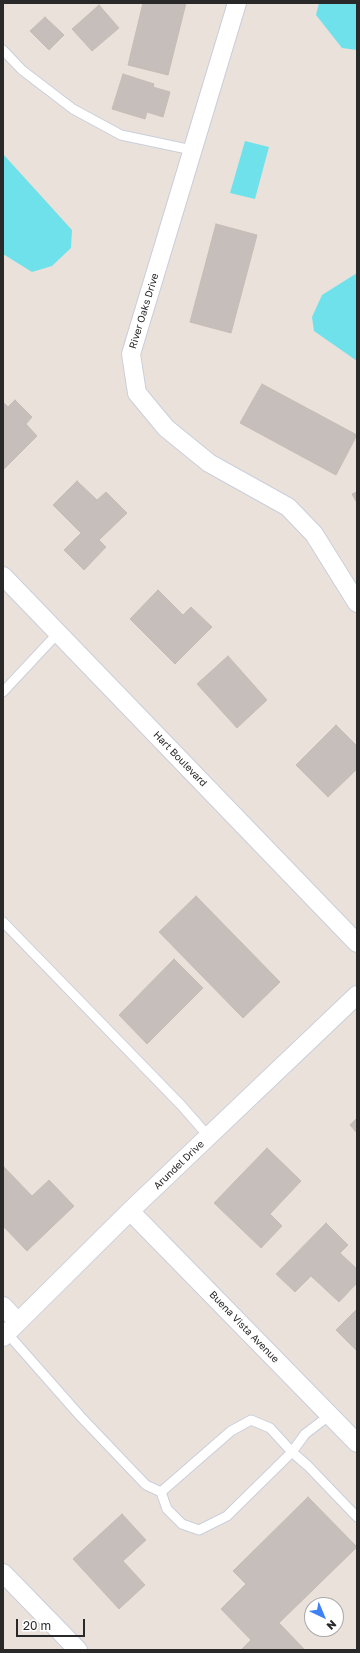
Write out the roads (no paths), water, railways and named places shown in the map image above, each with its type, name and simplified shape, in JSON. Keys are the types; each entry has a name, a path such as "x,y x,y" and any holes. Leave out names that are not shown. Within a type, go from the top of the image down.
{"street":[{"name":"River Oaks Drive","path":"237,3 131,354 137,393 166,428 209,463 288,508 314,534 357,603"},
{"name":"Hart Boulevard","path":"3,576 357,943"},
{"name":"Arundel Drive","path":"9,1330 130,1211 357,995"},
{"name":"Buena Vista Avenue","path":"130,1211 357,1443"},
{"path":"3,1306 9,1330"},
{"path":"3,1572 78,1650"}],"lane":[{"path":"3,50 22,70 72,109 121,135 192,150"},
{"path":"3,692 58,633"},
{"path":"3,922 181,1106 209,1137"},
{"path":"9,1330 81,1417 146,1485 161,1492 167,1509 182,1524 199,1530 227,1516 292,1452 305,1434 330,1415"},
{"path":"161,1492 231,1431 251,1420 270,1428 357,1517"}],"water":[{"path":"319,3 357,3 357,50 342,48 316,15"},
{"path":"245,141 269,147 255,199 230,193"},
{"path":"3,154 72,230 71,248 52,266 32,272 3,254"},
{"path":"357,273 357,361 314,331 312,317 322,295"}]}
